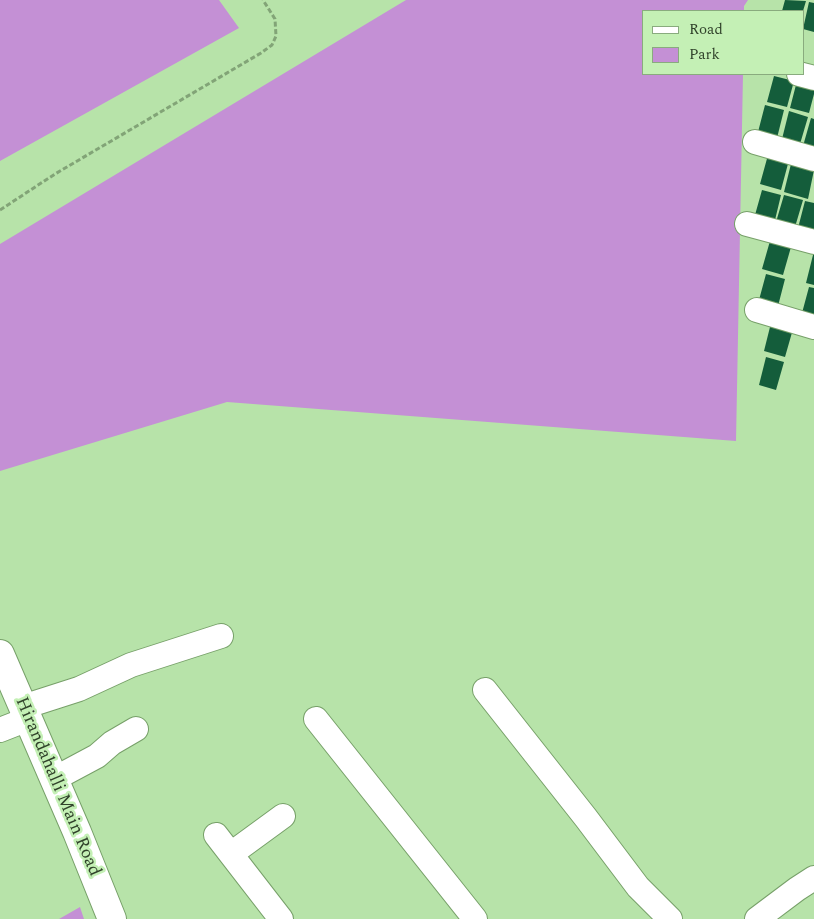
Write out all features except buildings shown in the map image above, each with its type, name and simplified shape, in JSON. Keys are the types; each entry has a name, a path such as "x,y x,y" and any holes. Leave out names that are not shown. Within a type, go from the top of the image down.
{"main road":[{"name":"Hirandahalli Main Road","path":"0,656 112,919"}],"street":[{"path":"755,142 814,159"},
{"path":"747,224 814,242"},
{"path":"757,310 814,327"},
{"path":"0,730 25,713 131,665 221,636"},
{"path":"485,690 638,887 670,919"},
{"path":"316,719 474,919"},
{"path":"54,779 97,756 112,743 136,729"},
{"path":"231,854 283,816"},
{"path":"216,835 281,919"},
{"path":"757,919 814,878"}],"path":[{"path":"0,210 55,174 262,53 272,45 276,36 275,19 263,0"}],"green space":[{"path":"0,0 219,0 239,28 0,161"},
{"path":"406,0 748,0 744,10 642,10 642,75 743,75 736,441 227,402 0,471 0,244"},
{"path":"80,907 84,919 59,919"}]}
